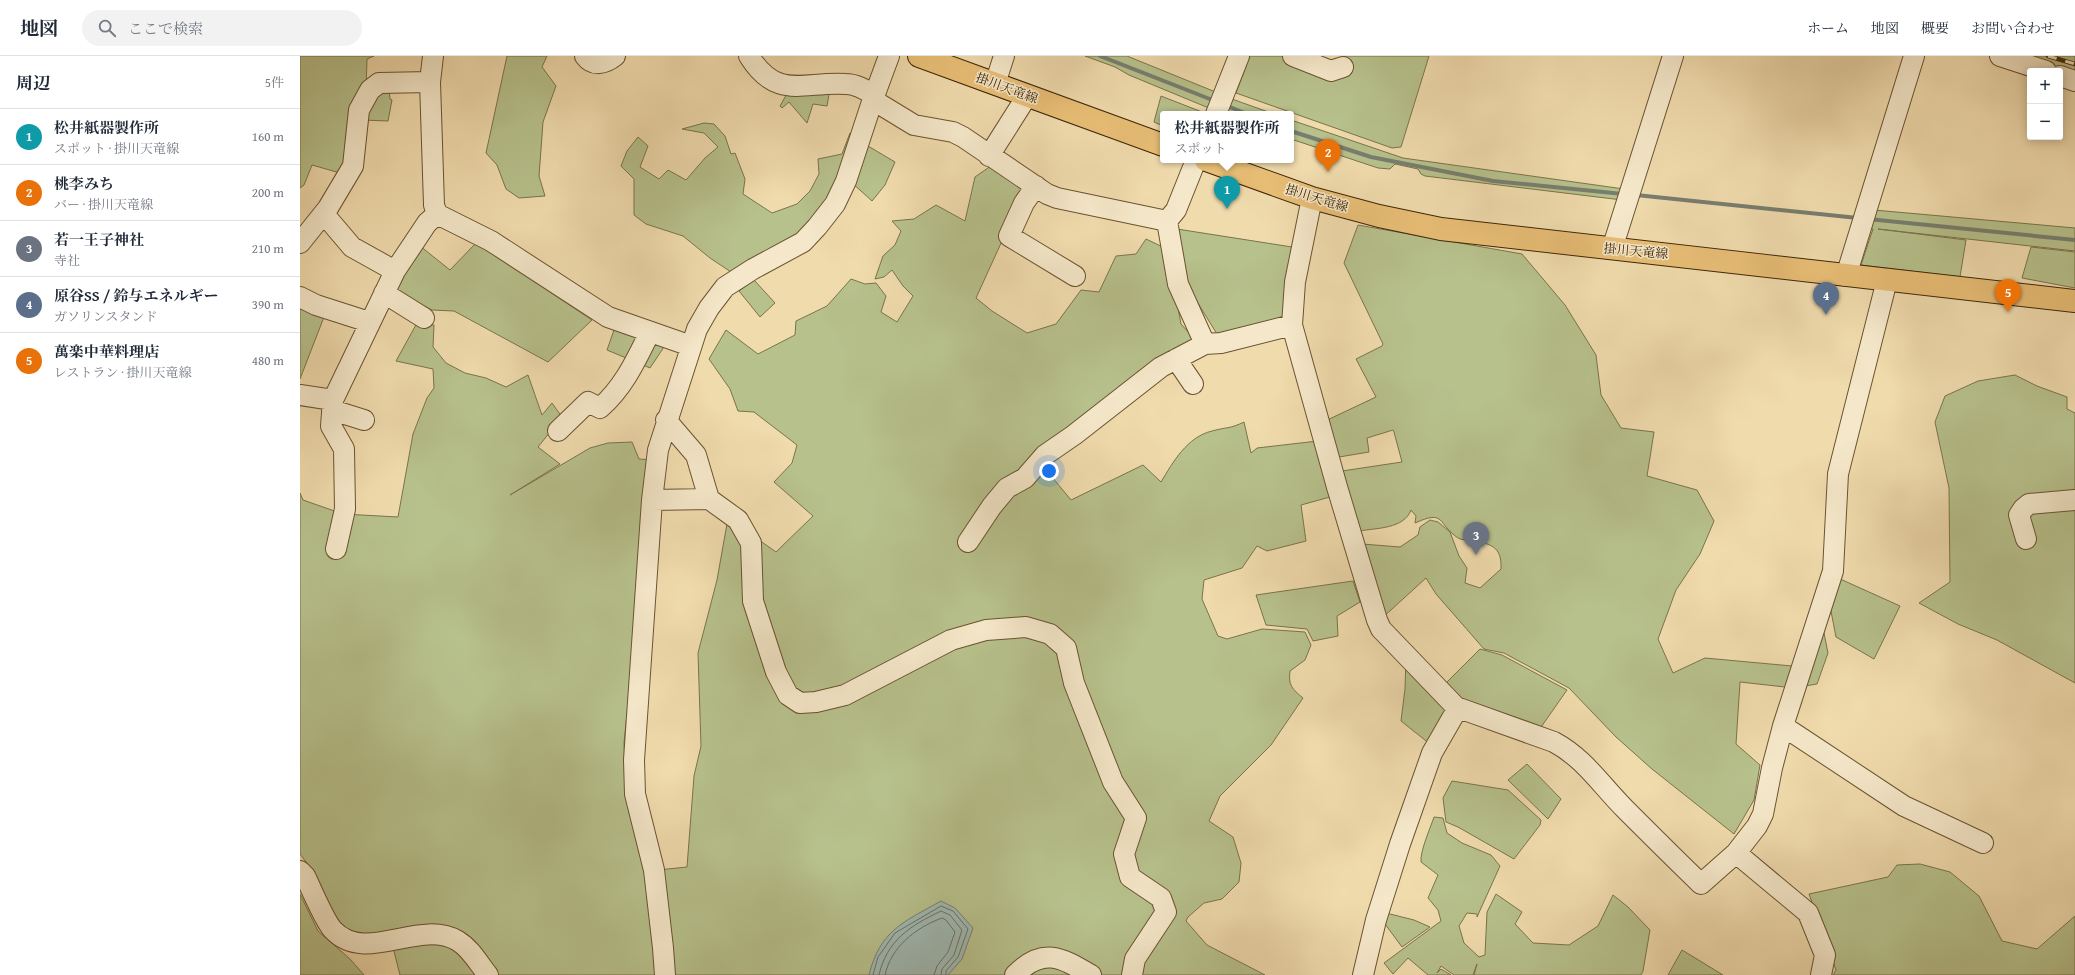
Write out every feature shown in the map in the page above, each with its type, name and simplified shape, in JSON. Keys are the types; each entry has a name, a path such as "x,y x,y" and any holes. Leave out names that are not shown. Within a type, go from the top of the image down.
{"main road":[{"name":"掛川天竜線","path":"919,56 1160,144"},
{"name":"掛川天竜線","path":"1214,163 1312,198 1379,216 1441,229 2075,301"}],"street":[{"path":"433,56 430,82 434,205 437,214 491,241 608,317 691,346"},
{"path":"585,56 588,60 598,64 607,62 614,56"},
{"path":"749,56 769,80 788,86 847,84 862,88 914,125 953,132 963,137 989,156 1057,198 1167,221"},
{"path":"665,975 654,870 634,794 634,760 652,500 658,450 666,420 691,346 697,329 708,308 725,287 753,269 803,242 835,204 846,181 873,97 889,56"},
{"path":"995,84 1004,56"},
{"path":"1219,108 1238,56"},
{"path":"1293,56 1332,71 1342,67"},
{"path":"1612,249 1673,56"},
{"path":"1846,276 1914,56"},
{"path":"2000,56 2037,68"},
{"path":"2063,77 2075,80"},
{"path":"300,244 324,214 352,166 359,110 370,90 379,83 430,82"},
{"path":"989,156 1027,96"},
{"path":"1195,163 1176,210 1167,221 1178,284 1205,344"},
{"path":"1036,186 1024,203 1009,236 1075,276"},
{"path":"1312,198 1295,282 1292,324 1337,487 1381,629 1456,707 1554,742 1568,750 1584,763 1624,808 1701,884 1736,852 1757,826 1763,814 1772,768 1783,726 1833,571 1838,474 1887,280"},
{"path":"324,214 352,247 395,271"},
{"path":"336,549 345,509 344,449 331,426 332,405 369,322 395,271 427,223 437,214"},
{"path":"384,293 424,318"},
{"path":"300,297 316,306 369,322"},
{"path":"968,542 992,506 1007,488 1025,478 1045,454 1074,435 1161,367 1205,344 1221,343 1292,324"},
{"path":"558,431 588,402 600,408 612,398 627,377 650,332"},
{"path":"1176,359 1193,384"},
{"path":"300,395 332,405 364,420"},
{"path":"666,420 696,454 703,472 710,499"},
{"path":"652,500 710,499 738,520 751,543 753,601 776,672 788,695 800,703 816,702 845,696 951,640 986,630 1026,627 1050,634 1066,648 1074,683 1113,782 1136,818 1124,854 1130,877 1161,898 1166,912 1135,959 1132,975"},
{"path":"2026,539 2019,515 2026,506 2029,504 2075,500"},
{"path":"1363,975 1376,920 1400,844 1432,753 1455,713 1456,707"},
{"path":"1783,726 1904,806 1983,843"},
{"path":"1736,852 1808,913 1818,934 1825,955 1821,975"},
{"path":"300,871 305,876 332,930 347,941 366,944 423,934 441,935 465,946 488,975"},
{"path":"1015,975 1026,964 1046,956 1066,961 1091,975"}],"green space":[{"path":"300,56 374,56 367,59 366,90 355,139 340,173 312,165 304,185 300,188"},
{"path":"507,56 547,56 542,67 556,86 543,122 539,176 545,196 519,198 506,189 497,165 486,153"},
{"path":"1085,56 1127,56 1223,95 1216,111 1129,75 1115,67"},
{"path":"1250,56 1292,56 1338,69 1344,56 1429,56 1401,147 1392,148 1294,113 1294,111 1287,111 1236,93"},
{"path":"2008,56 2075,56 2075,77 2063,73 2063,68 2046,68"},
{"path":"370,87 389,89 390,99 392,100 388,121 363,120"},
{"path":"830,89 827,106 813,104 807,123 789,102 782,108 780,106 789,90"},
{"path":"1161,96 1199,111 1160,111 1160,125 1154,122"},
{"path":"1229,98 1266,111 1227,111"},
{"path":"1294,121 1403,158 1624,189 1622,200 1425,176 1421,174 1418,169 1395,164 1390,169 1378,168 1294,140"},
{"path":"704,123 714,124 725,136 731,154 735,153 745,179 743,194 772,213 797,204 810,191 819,174 818,159 842,154 850,133 854,135 837,196 808,231 734,274 710,258 683,236 646,224 634,215 634,179 621,166 627,151 638,137 648,146 640,167 659,179 668,170 686,180 705,158 718,147 704,133 682,129"},
{"path":"868,146 895,162 885,185 872,201 850,181"},
{"path":"995,163 1028,184 976,298 992,311 1027,333 1056,324 1081,290 1099,292 1116,256 1136,254 1146,239 1167,249 1181,324 1199,344 1060,435 1047,471 1071,500 1143,465 1161,482 1188,444 1203,434 1244,422 1251,453 1257,448 1318,441 1330,497 1301,505 1306,541 1267,551 1257,546 1242,568 1204,580 1202,599 1218,636 1227,639 1262,629 1305,632 1311,645 1305,660 1290,671 1290,683 1296,692 1303,698 1271,745 1220,796 1209,821 1233,837 1241,863 1239,882 1222,899 1204,903 1188,917 1186,921 1207,945 1265,975 400,975 389,932 361,934 352,932 346,928 335,914 313,871 300,854 300,493 303,500 343,514 398,517 413,434 427,398 434,388 433,369 396,361 417,323 434,325 433,347 446,363 465,373 486,378 506,387 528,375 542,415 552,403 562,417 538,447 560,464 510,495 590,448 608,443 632,442 639,459 653,460 624,743 625,769 658,870 687,867 694,776 701,746 698,653 717,580 728,518 776,552 813,516 774,482 792,463 797,445 754,412 738,411 730,389 709,359 726,330 758,354 795,335 796,321 827,306 851,279 865,284 876,283 886,296 881,312 897,322 913,296 903,286 892,270 884,277 875,279 883,256 895,245 901,231 892,221 914,219 936,205 965,221 975,177"},
{"path":"1874,210 2075,228 2075,251 1878,229 1966,240 1960,277 1861,265 1873,229 1866,228"},
{"path":"1358,225 1522,254 1565,305 1596,355 1601,395 1621,428 1654,432 1647,476 1697,490 1714,521 1700,554 1676,590 1658,639 1673,673 1705,658 1792,666 1785,687 1740,682 1736,744 1760,765 1754,800 1734,834 1652,769 1616,737 1569,688 1504,653 1484,649 1436,594 1426,578 1381,619 1342,471 1402,462 1394,432 1393,430 1367,438 1369,452 1339,457 1323,422 1376,397 1356,359 1382,346 1383,344 1344,263","holes":["1411,510 1416,516 1415,523 1432,517 1437,518 1459,539 1484,543 1494,547 1500,555 1501,569 1480,588 1465,583 1467,568 1459,556 1450,532 1438,522 1430,520 1420,527 1418,535 1400,547 1362,544 1359,531 1396,524 1402,521"]},
{"path":"1177,229 1292,247 1285,318 1217,334 1183,279"},
{"path":"476,243 592,320 548,362 454,311 432,310 396,291 420,246 450,270"},
{"path":"2031,247 2075,252 2075,288 2022,278"},
{"path":"754,280 775,303 760,317 739,291"},
{"path":"300,307 324,317 300,379"},
{"path":"614,330 664,347 650,368 607,350"},
{"path":"2015,375 2037,386 2067,397 2067,409 2075,413 2075,683 1997,640 1958,624 1919,603 1950,582 1949,488 1935,422 1945,396 1978,381"},
{"path":"1838,578 1900,606 1874,659 1836,637 1830,606"},
{"path":"1353,581 1360,602 1337,616 1338,636 1313,641 1307,629 1266,625 1256,595"},
{"path":"1823,628 1828,653 1817,684 1805,686"},
{"path":"1480,649 1502,655 1567,690 1539,730 1463,702 1446,683"},
{"path":"1406,657 1449,705 1430,744 1401,721 1405,689"},
{"path":"1527,764 1561,799 1548,819 1508,780"},
{"path":"1452,781 1508,790 1541,820 1540,825 1514,859 1458,827 1446,822 1443,798"},
{"path":"1434,817 1443,818 1447,833 1462,843 1491,855 1500,866 1477,917 1477,914 1467,913 1459,926 1464,943 1479,957 1485,955 1487,912 1496,894 1522,912 1515,924 1533,943 1569,945 1598,926 1613,895 1628,907 1650,930 1641,975 1474,975 1477,964 1473,975 1454,975 1441,966 1437,973 1441,969 1451,975 1428,975 1408,958 1393,974 1384,963 1441,921 1438,910 1428,898 1438,875 1421,862 1424,846"},
{"path":"1920,864 1950,872 1979,896 2002,941 2037,949 2075,916 2075,975 1833,975 1836,970 1809,894 1888,877 1897,865"},
{"path":"300,894 318,931 350,959 364,975 300,975"},
{"path":"1386,913 1414,920 1430,927 1402,947 1382,920"},
{"path":"1682,950 1723,975 1668,975"}],"water":[{"path":"941,901 955,908 973,928 962,959 948,975 869,975 880,947 887,937 905,922"}],"waterway":[{"path":"1100,56 1215,101"},
{"path":"1225,105 1240,111"},
{"path":"1294,132 1371,157 1493,181 1623,194"},
{"path":"1636,195 1858,218"},
{"path":"1868,219 2075,240"}],"railway":[{"path":"2048,56 2075,64"}],"place":[{"name":"桃李みち","path":"1328,172"},
{"name":"松井紙器製作所","path":"1227,209"},
{"name":"萬楽中華料理店","path":"2008,312"},
{"name":"原谷SS / 鈴与エネルギー","path":"1826,315"},
{"name":"若一王子神社","path":"1476,555"}]}
